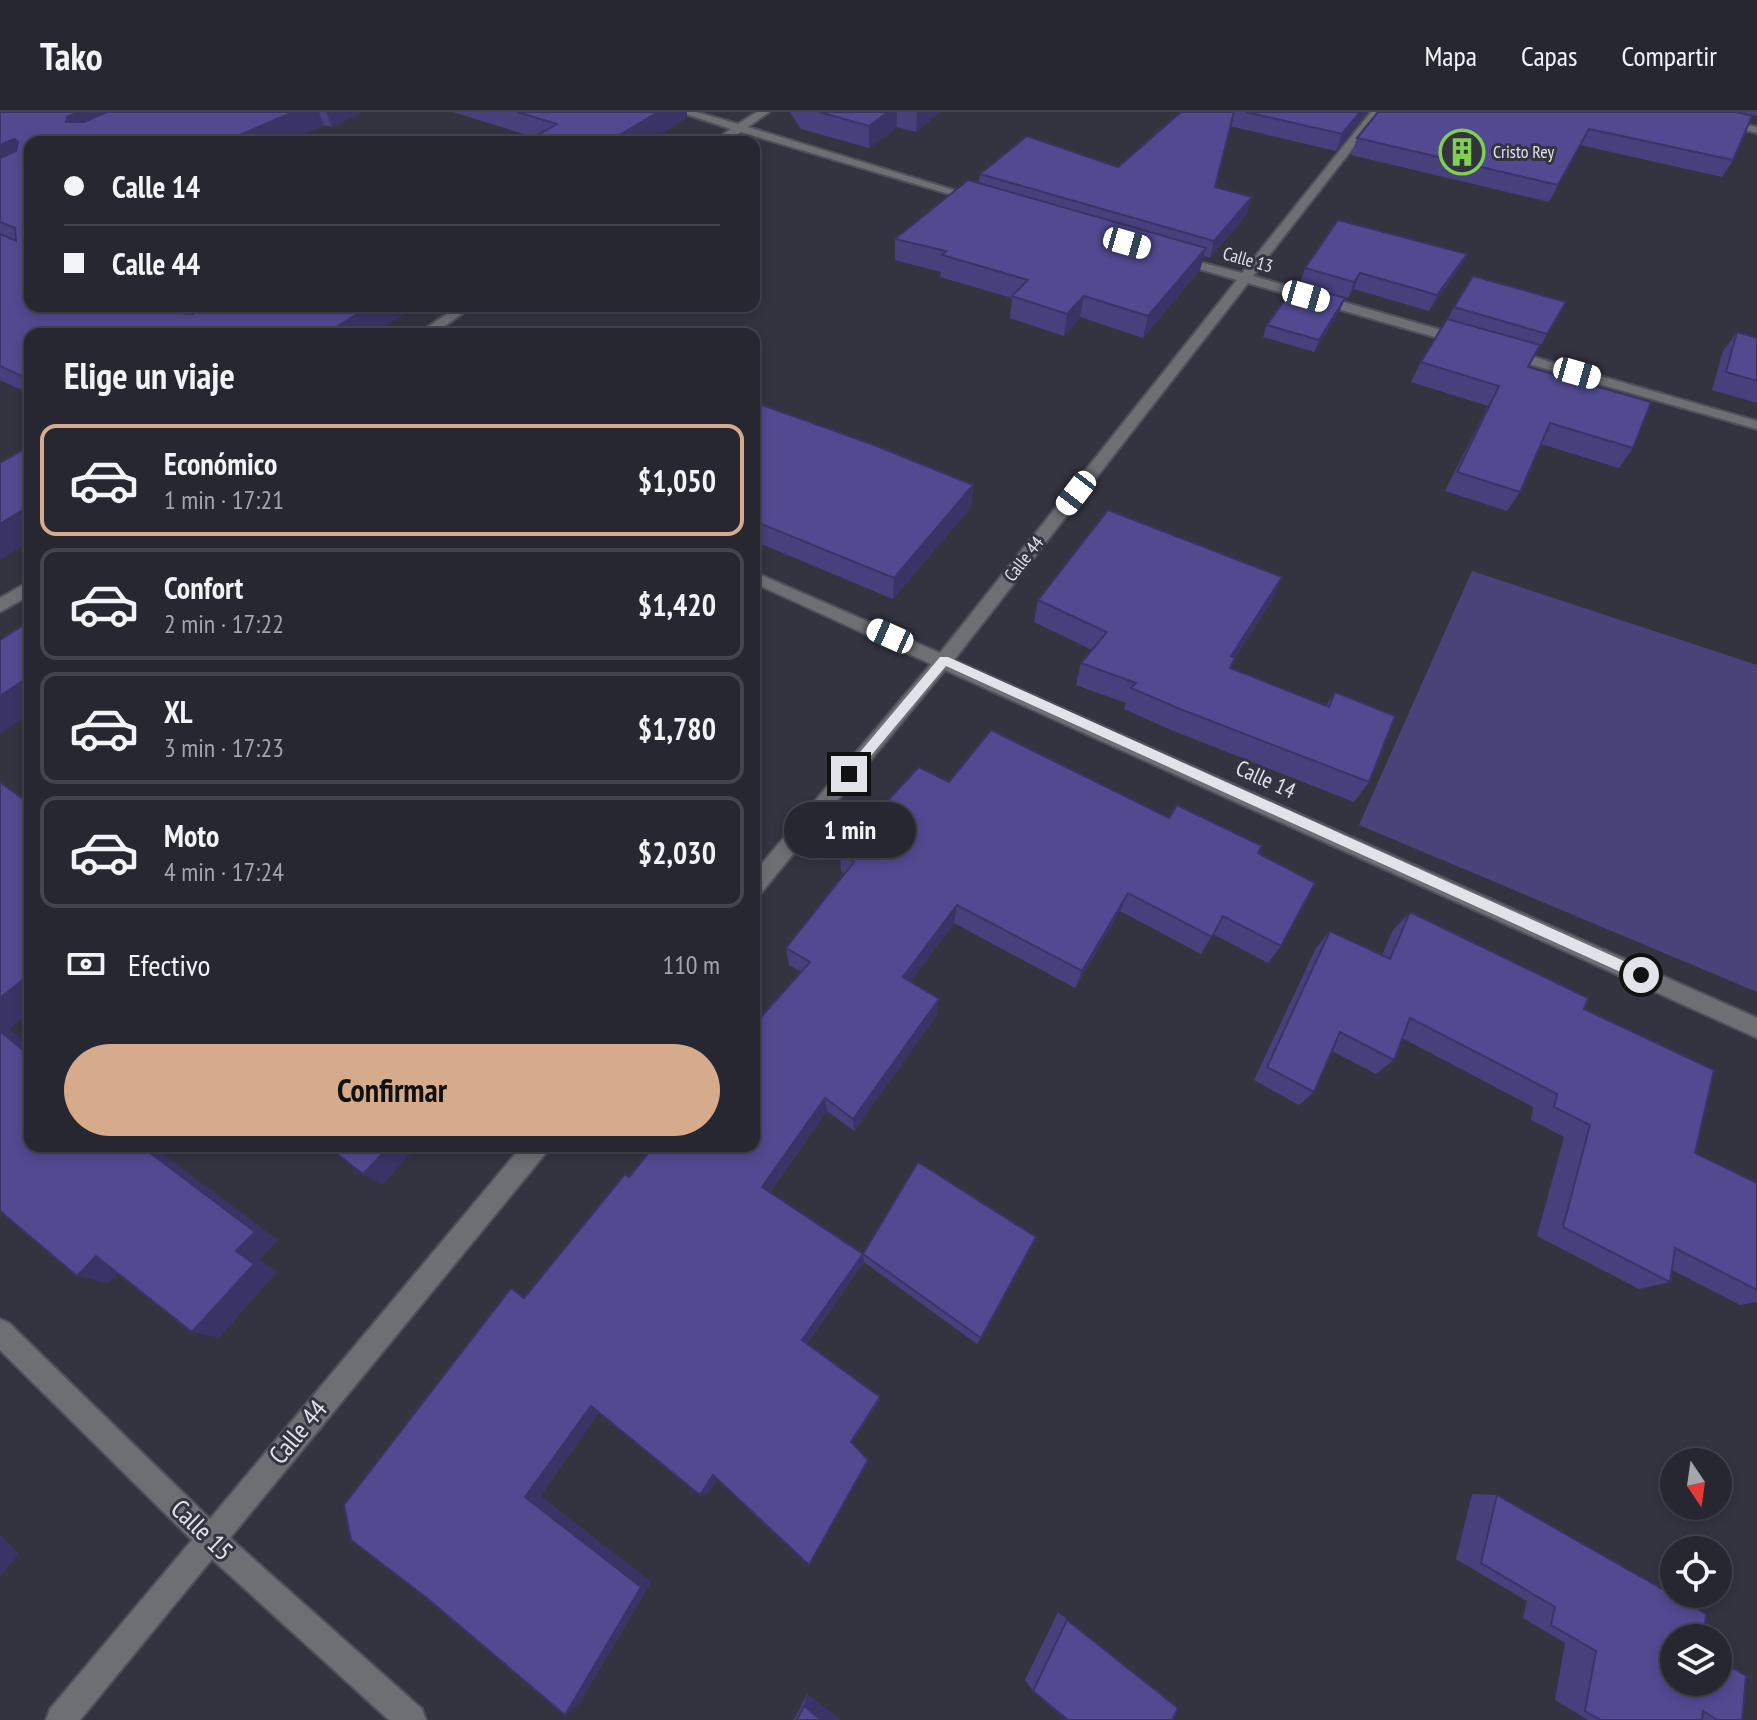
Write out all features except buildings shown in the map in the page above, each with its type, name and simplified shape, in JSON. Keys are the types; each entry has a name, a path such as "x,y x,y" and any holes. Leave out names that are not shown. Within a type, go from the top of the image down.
{"street":[{"path":"685,112 993,203"},
{"path":"727,136 764,112"},
{"name":"Calle 44","path":"760,880 944,660 1376,112"},
{"path":"1674,112 1757,130"},
{"name":"Calle 13","path":"1157,252 1471,343"},
{"path":"433,328 458,312"},
{"path":"1487,348 1757,425"},
{"name":"Calle 14","path":"760,580 1757,1028"},
{"path":"0,606 24,591"},
{"name":"Calle 44","path":"61,1720 532,1152"},
{"name":"Calle 15","path":"0,1332 209,1538 411,1720"}],"shaded area":[{"path":"1472,571 1757,665 1757,992 1359,825"}],"place":[{"name":"Cristo Rey","path":"1462,152"}],"route":[{"path":"849,774 944,660 1641,975"}]}
